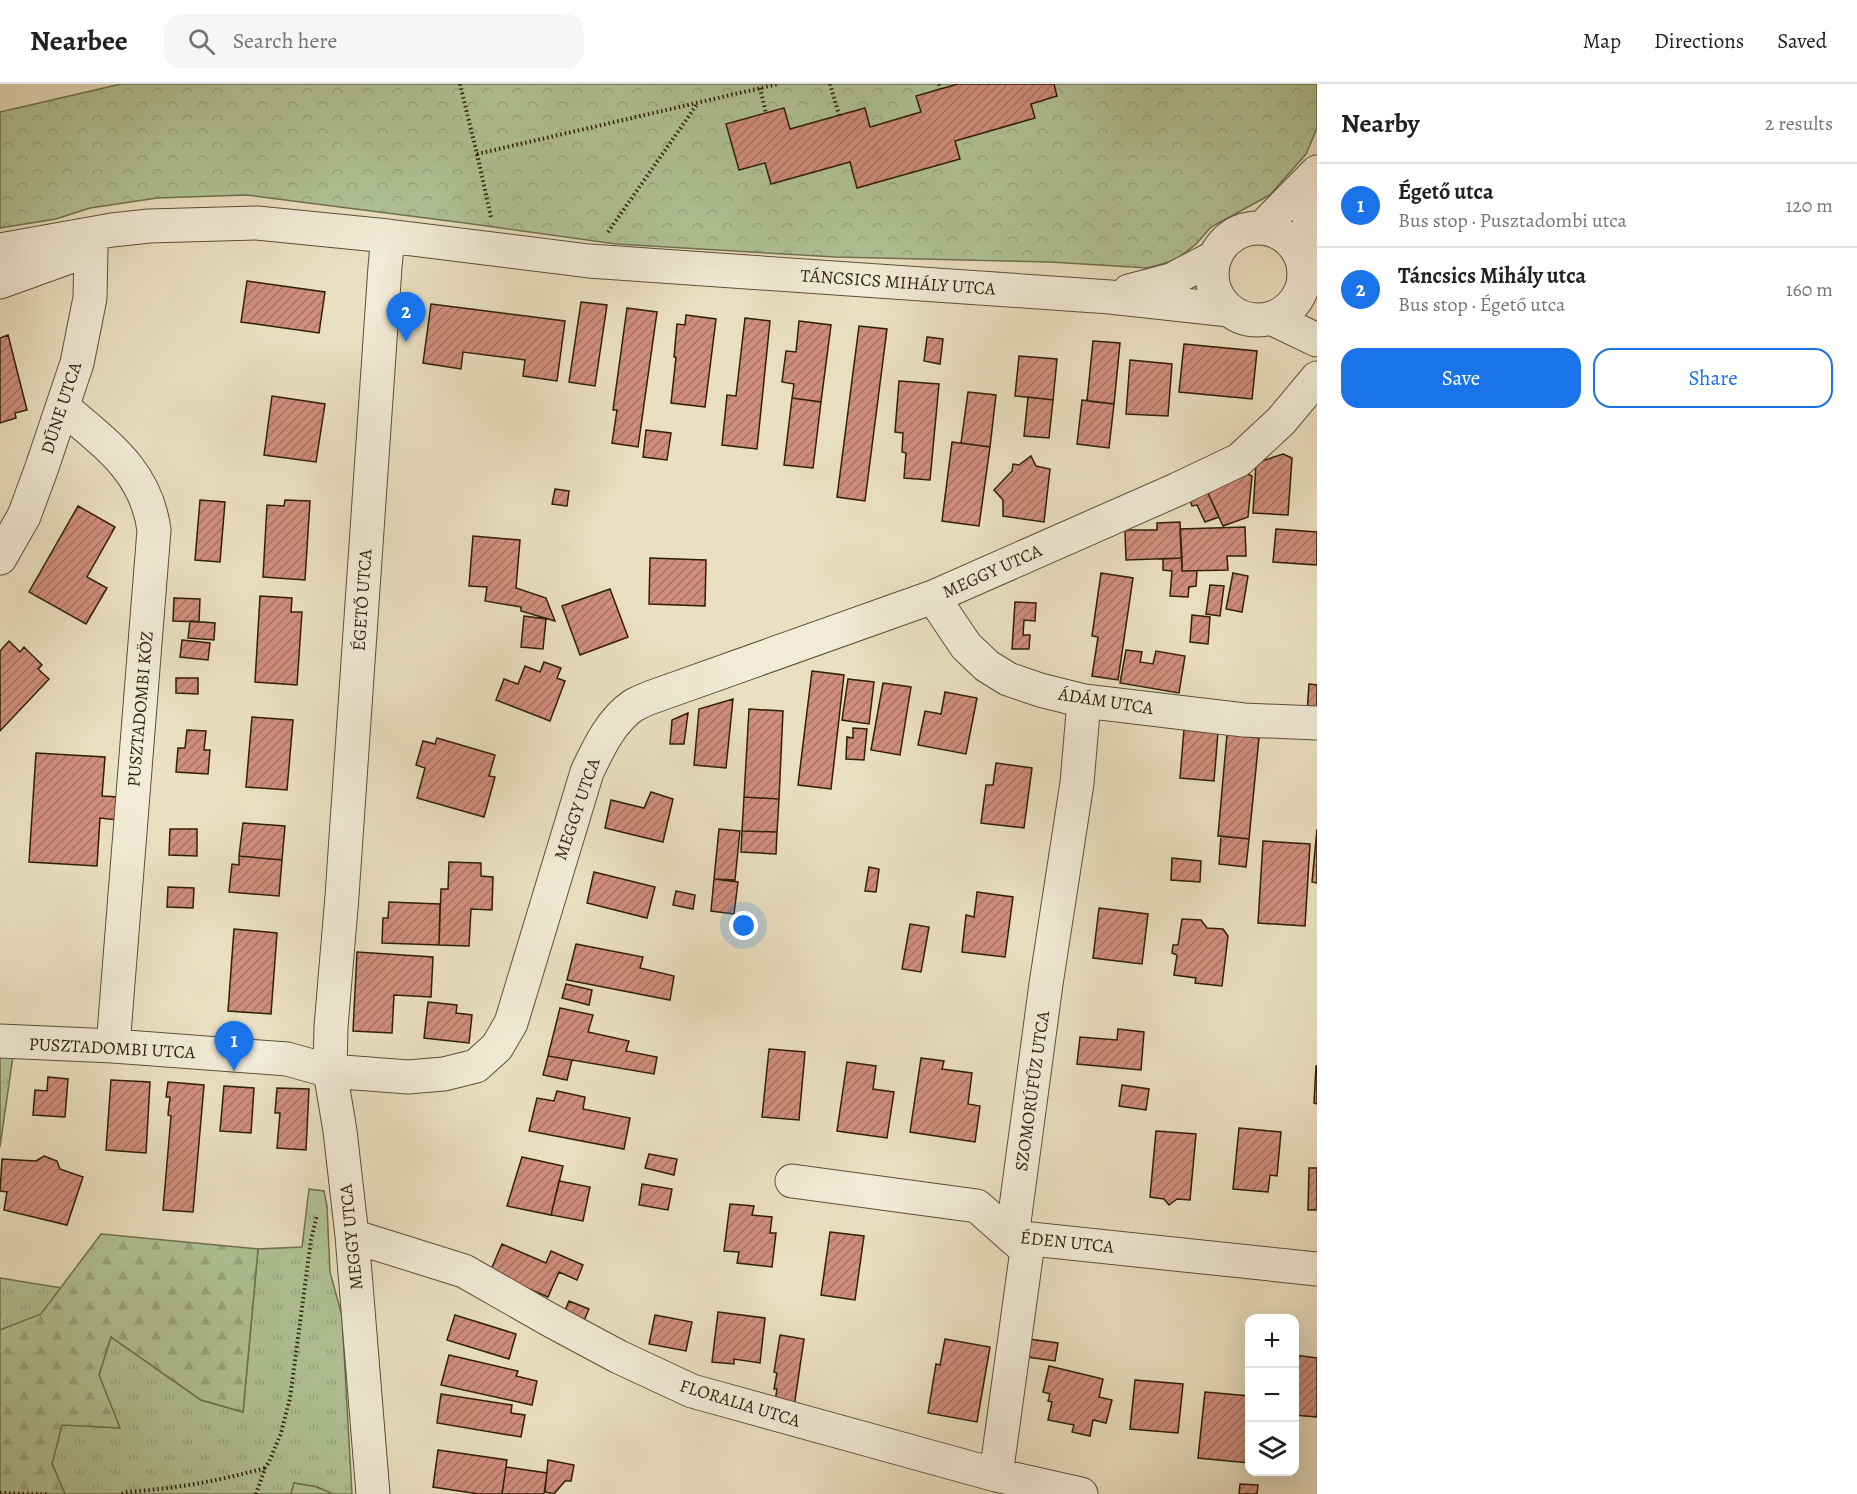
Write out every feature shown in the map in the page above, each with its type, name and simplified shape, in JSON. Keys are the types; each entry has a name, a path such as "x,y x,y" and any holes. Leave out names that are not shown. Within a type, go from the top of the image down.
{"street":[{"path":"1262,228 1317,172"},
{"path":"1308,288 1300,254 1291,241 1278,232 1262,228 1246,230 1233,235 1222,245 1215,257 1212,272 1214,286 1220,299 1229,310 1242,317 1256,320 1270,318 1285,311 1308,288 1310,218 1317,199"},
{"name":"TÁNCSICS MIHÁLY UTCA","path":"0,250 112,230 149,226 257,223 388,236 589,261 1110,297 1229,310"},
{"name":"TÁNCSICS MIHÁLY UTCA","path":"0,282 149,226"},
{"name":"ÉGETŐ UTCA","path":"330,1071 331,1027 388,236"},
{"name":"DŰNE UTCA","path":"0,558 24,516 77,363 90,298 91,249"},
{"name":"TÁNCSICS MIHÁLY UTCA","path":"1110,297 1171,280 1215,257"},
{"path":"1270,318 1317,340"},
{"name":"MEGGY UTCA","path":"373,1494 352,1236 340,1131 330,1071 408,1077 444,1074 476,1066 497,1047 511,1023 587,772 600,744 619,718 633,706 652,697 933,597 1239,460 1281,421 1317,378"},
{"name":"PUSZTADOMBI KÖZ","path":"63,407 115,453 134,474 152,511 154,530 112,1046"},
{"name":"ÁDÁM UTCA","path":"933,597 966,646 987,666 1008,679 1040,690 1084,701 1244,720 1317,723"},
{"name":"SZOMORÚFŰZ UTCA","path":"1012,1237 1046,984 1077,783 1084,701"},
{"name":"PUSZTADOMBI UTCA","path":"0,1041 112,1046 287,1059 330,1071"},
{"name":"ÉDEN UTCA","path":"792,1181 977,1206 1012,1237 1317,1269"},
{"name":"FLORALIA UTCA","path":"352,1236 464,1271 589,1341 692,1390 996,1475 1081,1494"},
{"path":"996,1475 1027,1250 1012,1237"}],"path":[{"path":"460,84 498,250"},
{"path":"477,154 778,84"},
{"path":"830,84 839,115"},
{"path":"760,88 766,112"},
{"path":"589,261 698,102"},
{"path":"256,1494 264,1468 269,1462 281,1433 290,1398 311,1240 320,1207"},
{"path":"122,1494 226,1479 264,1468"},
{"path":"0,1493 47,1494"}],"green space":[{"path":"121,84 1317,84 1317,128 1306,154 1270,195 1211,227 1196,244 1176,260 1148,268 1050,262 835,257 616,244 247,195 157,198 90,208 56,219 0,228 0,112"},
{"path":"0,1041 15,1042 0,1147"},
{"path":"309,1189 324,1191 327,1206 330,1272 342,1316 352,1494 333,1494 317,1487 294,1483 291,1494 65,1494 52,1464 62,1424 119,1428 99,1375 111,1337 201,1400 243,1412 258,1249 302,1247"},
{"path":"101,1234 258,1249 243,1412 201,1400 111,1337 99,1375 120,1428 62,1425 52,1464 65,1494 0,1494 0,1330 41,1314"},
{"path":"0,1278 62,1288 41,1315 0,1330"},
{"path":"294,1483 317,1487 333,1494 291,1494"}],"building":[{"path":"958,84 1054,84 1057,96 1031,104 1035,118 955,141 960,159 857,188 850,162 771,184 765,163 739,170 726,124 784,108 790,129 865,108 870,127 921,112 916,96"},
{"path":"247,281 325,292 319,333 241,322"},
{"path":"581,302 607,305 595,386 569,382"},
{"path":"431,304 565,321 557,381 523,376 525,360 463,352 461,369 423,363"},
{"path":"627,308 657,312 638,447 612,443 617,410 613,410"},
{"path":"686,315 716,319 705,407 671,403 677,324 685,325"},
{"path":"745,318 770,321 757,449 722,445 727,395 736,396"},
{"path":"799,321 831,325 821,402 792,398 794,384 782,382 786,351 796,352"},
{"path":"859,326 887,329 865,501 837,497"},
{"path":"8,335 27,410 15,413 16,418 0,423 0,338"},
{"path":"927,337 943,339 940,364 924,361"},
{"path":"1093,341 1120,343 1114,404 1087,401"},
{"path":"1184,344 1257,351 1252,399 1179,392"},
{"path":"1019,356 1057,359 1053,400 1015,396"},
{"path":"1130,360 1172,364 1168,416 1126,414"},
{"path":"899,381 939,384 930,480 904,478 906,453 902,452 903,433 895,432"},
{"path":"968,392 996,395 990,447 961,443"},
{"path":"272,396 325,404 316,462 264,455"},
{"path":"1028,397 1053,400 1049,438 1024,436"},
{"path":"792,398 821,402 813,468 784,465"},
{"path":"1082,400 1114,404 1109,448 1077,444"},
{"path":"646,430 671,433 667,460 643,457"},
{"path":"952,442 990,447 979,526 942,521"},
{"path":"1283,454 1292,458 1288,515 1253,513 1256,463"},
{"path":"1031,456 1036,466 1050,469 1044,522 1003,516 1003,500 994,490 1012,471 1013,464 1019,465"},
{"path":"1241,471 1252,476 1248,517 1223,526 1205,487"},
{"path":"1205,487 1219,517 1205,522 1197,505 1192,506 1187,493"},
{"path":"555,489 569,491 567,506 552,504"},
{"path":"200,500 225,502 220,562 195,560"},
{"path":"285,500 310,501 305,580 263,577 267,505 284,506"},
{"path":"78,506 115,527 87,577 107,588 86,624 29,592"},
{"path":"1180,522 1182,558 1126,560 1125,530 1157,530 1157,523"},
{"path":"1245,527 1246,556 1227,556 1228,570 1182,571 1180,529"},
{"path":"1276,529 1317,532 1317,565 1273,562"},
{"path":"473,536 520,540 516,588 546,598 555,621 521,611 521,607 485,601 487,587 469,586"},
{"path":"650,558 706,560 705,606 649,604"},
{"path":"1182,558 1182,571 1197,571 1196,586 1189,587 1188,597 1170,596 1172,571 1163,570 1163,559"},
{"path":"1101,573 1133,578 1118,680 1092,676 1098,637 1092,636"},
{"path":"1233,573 1248,576 1242,612 1226,609"},
{"path":"1210,585 1224,586 1220,616 1206,614"},
{"path":"610,589 628,637 580,655 562,606"},
{"path":"260,596 292,598 291,612 302,612 297,685 255,682"},
{"path":"174,598 200,599 199,622 173,621"},
{"path":"1015,602 1036,603 1035,621 1024,620 1023,635 1030,635 1029,649 1012,649"},
{"path":"1192,615 1210,617 1208,644 1190,642"},
{"path":"524,616 546,619 543,649 521,647"},
{"path":"190,621 215,623 214,640 188,638"},
{"path":"182,640 210,643 208,660 180,657"},
{"path":"9,641 20,652 24,647 42,665 38,669 49,679 0,731 0,651"},
{"path":"1126,650 1142,652 1140,662 1153,664 1156,651 1185,656 1179,693 1120,683"},
{"path":"544,662 561,668 557,678 565,681 550,721 496,700 504,679 518,684 525,666 540,672"},
{"path":"812,671 844,675 831,789 798,785"},
{"path":"176,678 198,678 198,694 176,693"},
{"path":"848,679 874,682 869,724 842,720"},
{"path":"883,683 911,687 900,755 871,750"},
{"path":"1309,684 1317,685 1317,714 1307,714"},
{"path":"945,692 977,698 966,754 918,745 925,711 941,714"},
{"path":"733,699 726,768 694,765 699,709"},
{"path":"749,709 783,711 779,799 744,797"},
{"path":"688,713 684,744 670,744 672,720"},
{"path":"252,717 293,720 287,790 246,787"},
{"path":"853,728 867,729 864,760 846,759 847,737 853,738"},
{"path":"1184,729 1218,732 1214,781 1180,778"},
{"path":"187,730 206,731 204,750 210,750 208,774 176,772 178,748 185,748"},
{"path":"1227,734 1259,738 1249,839 1218,836"},
{"path":"437,738 495,755 489,776 495,777 484,817 417,798 425,768 416,765 423,741 435,744"},
{"path":"36,753 105,757 102,796 119,797 117,820 100,818 97,866 29,862"},
{"path":"996,763 1032,768 1024,828 981,823 986,785 993,785"},
{"path":"651,792 673,799 663,842 605,828 611,800 644,808"},
{"path":"744,797 779,799 777,832 742,831"},
{"path":"243,823 285,826 282,860 239,856"},
{"path":"170,829 197,829 197,856 169,855"},
{"path":"719,829 740,831 735,880 714,879"},
{"path":"1317,829 1317,883 1312,882"},
{"path":"742,831 777,832 776,854 741,852"},
{"path":"1221,836 1249,839 1246,867 1219,864"},
{"path":"1263,841 1310,844 1305,926 1258,923"},
{"path":"239,856 282,860 279,896 229,892 232,864 239,865"},
{"path":"1172,858 1201,861 1200,882 1171,880"},
{"path":"449,862 481,863 481,876 493,877 492,910 471,909 469,946 439,945 441,889 448,889"},
{"path":"869,867 879,869 876,892 865,891"},
{"path":"594,872 655,887 647,918 587,903"},
{"path":"714,879 738,882 734,914 711,911"},
{"path":"168,887 194,888 193,908 167,907"},
{"path":"676,891 695,895 693,909 673,905"},
{"path":"977,892 1013,897 1005,957 962,952 966,915 974,917"},
{"path":"389,902 440,904 439,945 382,943 383,918 388,918"},
{"path":"1099,908 1148,914 1142,964 1093,958"},
{"path":"1182,919 1201,920 1207,928 1223,929 1228,936 1222,986 1195,983 1196,978 1174,975 1177,955 1172,953 1173,945 1178,945"},
{"path":"910,924 929,927 921,972 902,969"},
{"path":"234,929 277,933 271,1014 228,1011"},
{"path":"576,944 643,957 640,968 674,976 670,1000 567,980"},
{"path":"357,952 433,957 431,997 394,995 392,1033 353,1031"},
{"path":"566,984 592,990 589,1005 562,998"},
{"path":"428,1002 457,1005 456,1013 472,1015 469,1043 424,1038"},
{"path":"560,1008 593,1015 588,1032 629,1041 626,1051 657,1057 654,1074 548,1056"},
{"path":"1118,1029 1144,1032 1141,1070 1077,1064 1080,1037 1117,1040"},
{"path":"769,1049 805,1052 799,1120 762,1117"},
{"path":"548,1056 572,1060 567,1080 543,1075"},
{"path":"921,1058 944,1061 942,1069 972,1073 968,1104 980,1106 975,1142 910,1132"},
{"path":"847,1062 876,1066 873,1089 894,1092 887,1138 837,1131"},
{"path":"1317,1066 1317,1104 1314,1103"},
{"path":"48,1077 68,1079 65,1117 33,1115 35,1090 47,1091"},
{"path":"111,1080 150,1082 146,1153 106,1150"},
{"path":"168,1082 204,1085 193,1212 163,1210 171,1116 168,1115 170,1097 166,1097"},
{"path":"1122,1085 1149,1089 1146,1110 1119,1106"},
{"path":"224,1086 254,1088 251,1133 220,1131"},
{"path":"277,1088 309,1089 306,1150 277,1148 280,1113 275,1113"},
{"path":"557,1091 585,1097 583,1109 630,1118 624,1149 529,1131 537,1098 554,1101"},
{"path":"1239,1128 1281,1132 1277,1176 1270,1175 1268,1192 1233,1189"},
{"path":"1156,1131 1196,1134 1190,1200 1177,1199 1169,1205 1164,1199 1150,1197"},
{"path":"649,1154 677,1159 674,1175 645,1168"},
{"path":"44,1156 57,1161 60,1169 83,1177 67,1225 4,1210 7,1192 0,1191 2,1159 36,1161"},
{"path":"522,1157 563,1166 551,1215 507,1206"},
{"path":"1309,1168 1317,1168 1317,1210 1308,1210"},
{"path":"559,1181 590,1187 583,1221 551,1215"},
{"path":"642,1184 672,1189 668,1210 639,1205"},
{"path":"730,1204 754,1206 752,1215 772,1217 770,1233 776,1233 772,1267 737,1263 739,1252 724,1251"},
{"path":"830,1232 864,1236 855,1300 821,1295"},
{"path":"502,1244 546,1263 551,1251 583,1265 577,1280 559,1272 548,1297 490,1272"},
{"path":"569,1301 589,1309 583,1323 563,1315"},
{"path":"718,1312 765,1318 760,1363 734,1359 734,1364 712,1362"},
{"path":"455,1315 516,1334 509,1359 447,1340"},
{"path":"655,1315 692,1322 686,1351 649,1344"},
{"path":"780,1335 804,1339 794,1407 775,1401 777,1389 774,1389 777,1373 774,1372"},
{"path":"945,1339 990,1347 977,1422 928,1413 936,1364 940,1365"},
{"path":"1029,1339 1058,1343 1055,1361 1027,1357"},
{"path":"449,1355 518,1371 516,1376 537,1381 532,1405 441,1385"},
{"path":"1299,1356 1317,1358 1317,1417 1299,1415"},
{"path":"1049,1366 1103,1379 1099,1397 1112,1400 1106,1423 1093,1420 1090,1436 1072,1432 1074,1425 1048,1420 1052,1402 1048,1401 1050,1394 1043,1392"},
{"path":"1135,1380 1183,1384 1178,1433 1130,1429"},
{"path":"1205,1392 1245,1396 1245,1463 1198,1458"},
{"path":"441,1394 512,1405 511,1413 525,1415 521,1437 437,1423"},
{"path":"438,1450 507,1460 502,1494 479,1494 433,1487"},
{"path":"548,1460 574,1465 571,1481 565,1481 554,1494 545,1492"},
{"path":"506,1467 547,1473 544,1494 502,1494"},
{"path":"1240,1484 1258,1485 1257,1494 1239,1494"}],"place":[{"name":"Táncsics Mihály utca","path":"406,342"},
{"name":"Égető utca","path":"234,1071"}]}
